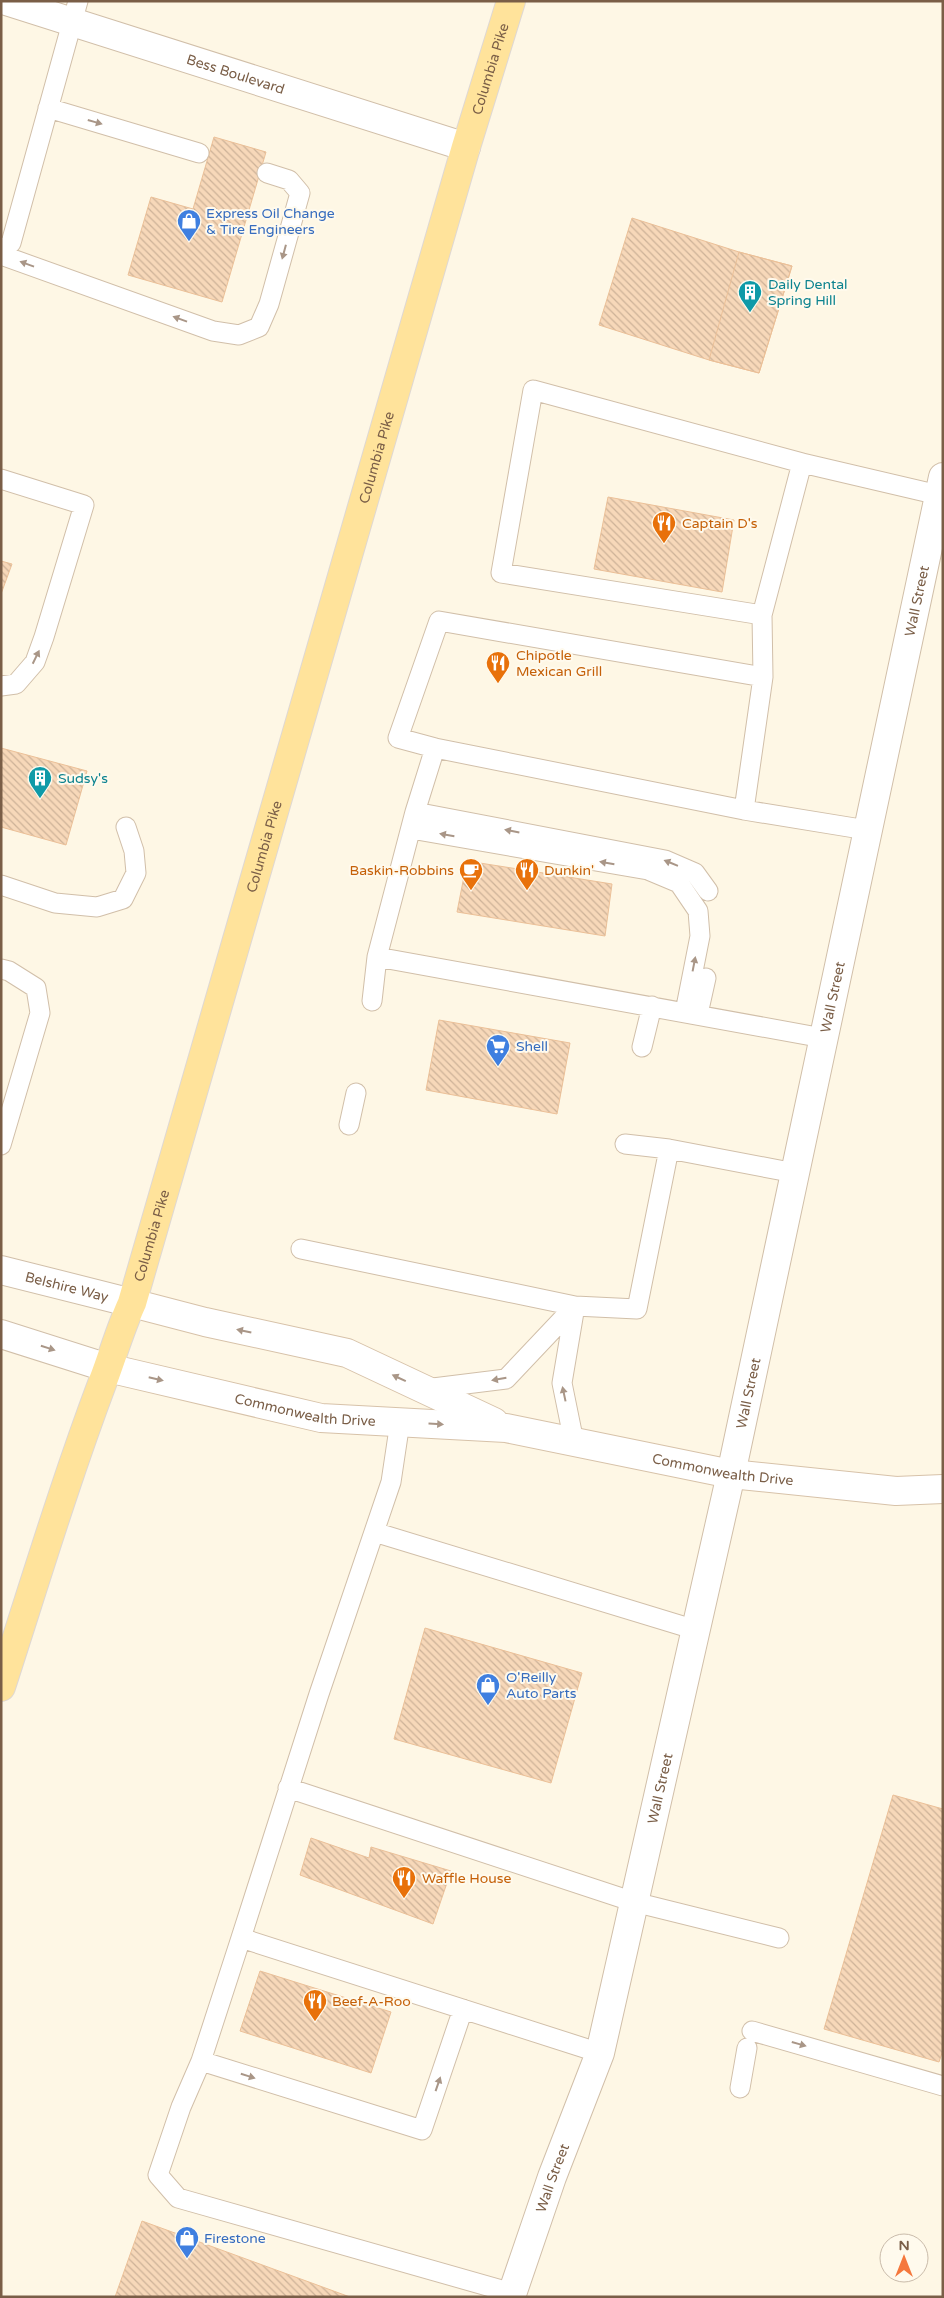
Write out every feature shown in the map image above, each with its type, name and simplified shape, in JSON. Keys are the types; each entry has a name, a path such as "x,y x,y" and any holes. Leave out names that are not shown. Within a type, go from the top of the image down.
{"main road":[{"name":"Columbia Pike","path":"1,1687 82,1438 108,1368 120,1328 132,1303 466,147 511,1"}],"street":[{"name":"Bess Boulevard","path":"6,1 75,11 466,147"},
{"name":"Wall Street","path":"512,2295 552,2178 600,2052 731,1474 867,830 942,489"},
{"name":"Belshire Way","path":"1,1270 132,1303"},
{"name":"Commonwealth Drive","path":"132,1303 205,1322 347,1353 506,1428"},
{"path":"1,1334 108,1368"},
{"name":"Commonwealth Drive","path":"108,1368 321,1418 506,1428 731,1474 896,1491 943,1488"}],"lane":[{"path":"75,11 11,243 1,254 213,331 239,335 259,327 269,304 300,193 289,180 267,173"},
{"path":"48,108 199,153"},
{"path":"762,615 501,573 533,390 802,463 942,489"},
{"path":"744,810 763,677 762,615 802,463"},
{"path":"1,479 84,505 35,662 16,684 1,686"},
{"path":"763,677 439,622 398,738 435,748 744,810 867,830"},
{"path":"372,1001 377,957 413,821 435,748"},
{"path":"413,821 665,860 695,873 708,891"},
{"path":"413,821 648,870 679,883 698,911 700,936 691,1013"},
{"path":"1,885 55,903 97,907 123,899 136,873 134,851 126,827"},
{"path":"377,957 823,1038"},
{"path":"1,969 36,988 40,1012 1,1145"},
{"path":"691,1013 706,978"},
{"path":"642,1047 652,1006"},
{"path":"349,1125 356,1093"},
{"path":"625,1144 669,1149 795,1173"},
{"path":"301,1249 575,1306 637,1309 669,1149"},
{"path":"422,1389 506,1379 575,1306"},
{"path":"574,1442 562,1384 575,1306"},
{"path":"400,1422 391,1482 288,1788 201,2061 181,2106 158,2175 178,2198 512,2295"},
{"path":"374,1532 696,1630"},
{"path":"288,1788 634,1902 779,1938"},
{"path":"241,1938 600,2052"},
{"path":"201,2061 422,2130 463,2009"},
{"path":"740,2088 749,2039 943,2086"}],"building":[{"name":"Express Oil Change & Tire Engineers","path":"214,137 266,152 222,302 128,275 151,197 193,209"},
{"path":"632,218 739,252 792,266 759,373 709,360 599,325"},
{"name":"Daily Dental Spring Hill","path":"739,252 792,266 759,373 709,360"},
{"name":"Captain D's","path":"608,497 734,520 722,592 594,569"},
{"path":"1,561 12,564 1,594"},
{"name":"Sudsy's","path":"1,748 87,771 66,845 1,827"},
{"path":"467,861 518,869 519,864 538,867 537,872 612,884 605,936 457,912"},
{"name":"Shell","path":"439,1020 570,1043 557,1114 426,1090"},
{"name":"O'Reilly Auto Parts","path":"425,1628 582,1673 551,1783 394,1739"},
{"path":"893,1795 943,1809 943,2050 939,2062 824,2029"},
{"name":"Waffle House","path":"311,1838 369,1858 371,1847 451,1871 433,1924 300,1875"},
{"name":"Beef-A-Roo","path":"260,1971 391,2012 371,2073 240,2031"},
{"name":"Firestone","path":"142,2221 350,2297 115,2297"}],"place":[{"name":"Express Oil Change & Tire Engineers","path":"189,242"},
{"name":"Daily Dental Spring Hill","path":"750,313"},
{"name":"Captain D's","path":"664,544"},
{"name":"Chipotle Mexican Grill","path":"498,684"},
{"name":"Sudsy's","path":"40,799"},
{"name":"Baskin-Robbins","path":"471,891"},
{"name":"Dunkin'","path":"527,891"},
{"name":"Shell","path":"498,1067"},
{"name":"O'Reilly Auto Parts","path":"488,1706"},
{"name":"Waffle House","path":"404,1899"},
{"name":"Beef-A-Roo","path":"315,2022"},
{"name":"Firestone","path":"187,2259"}]}
